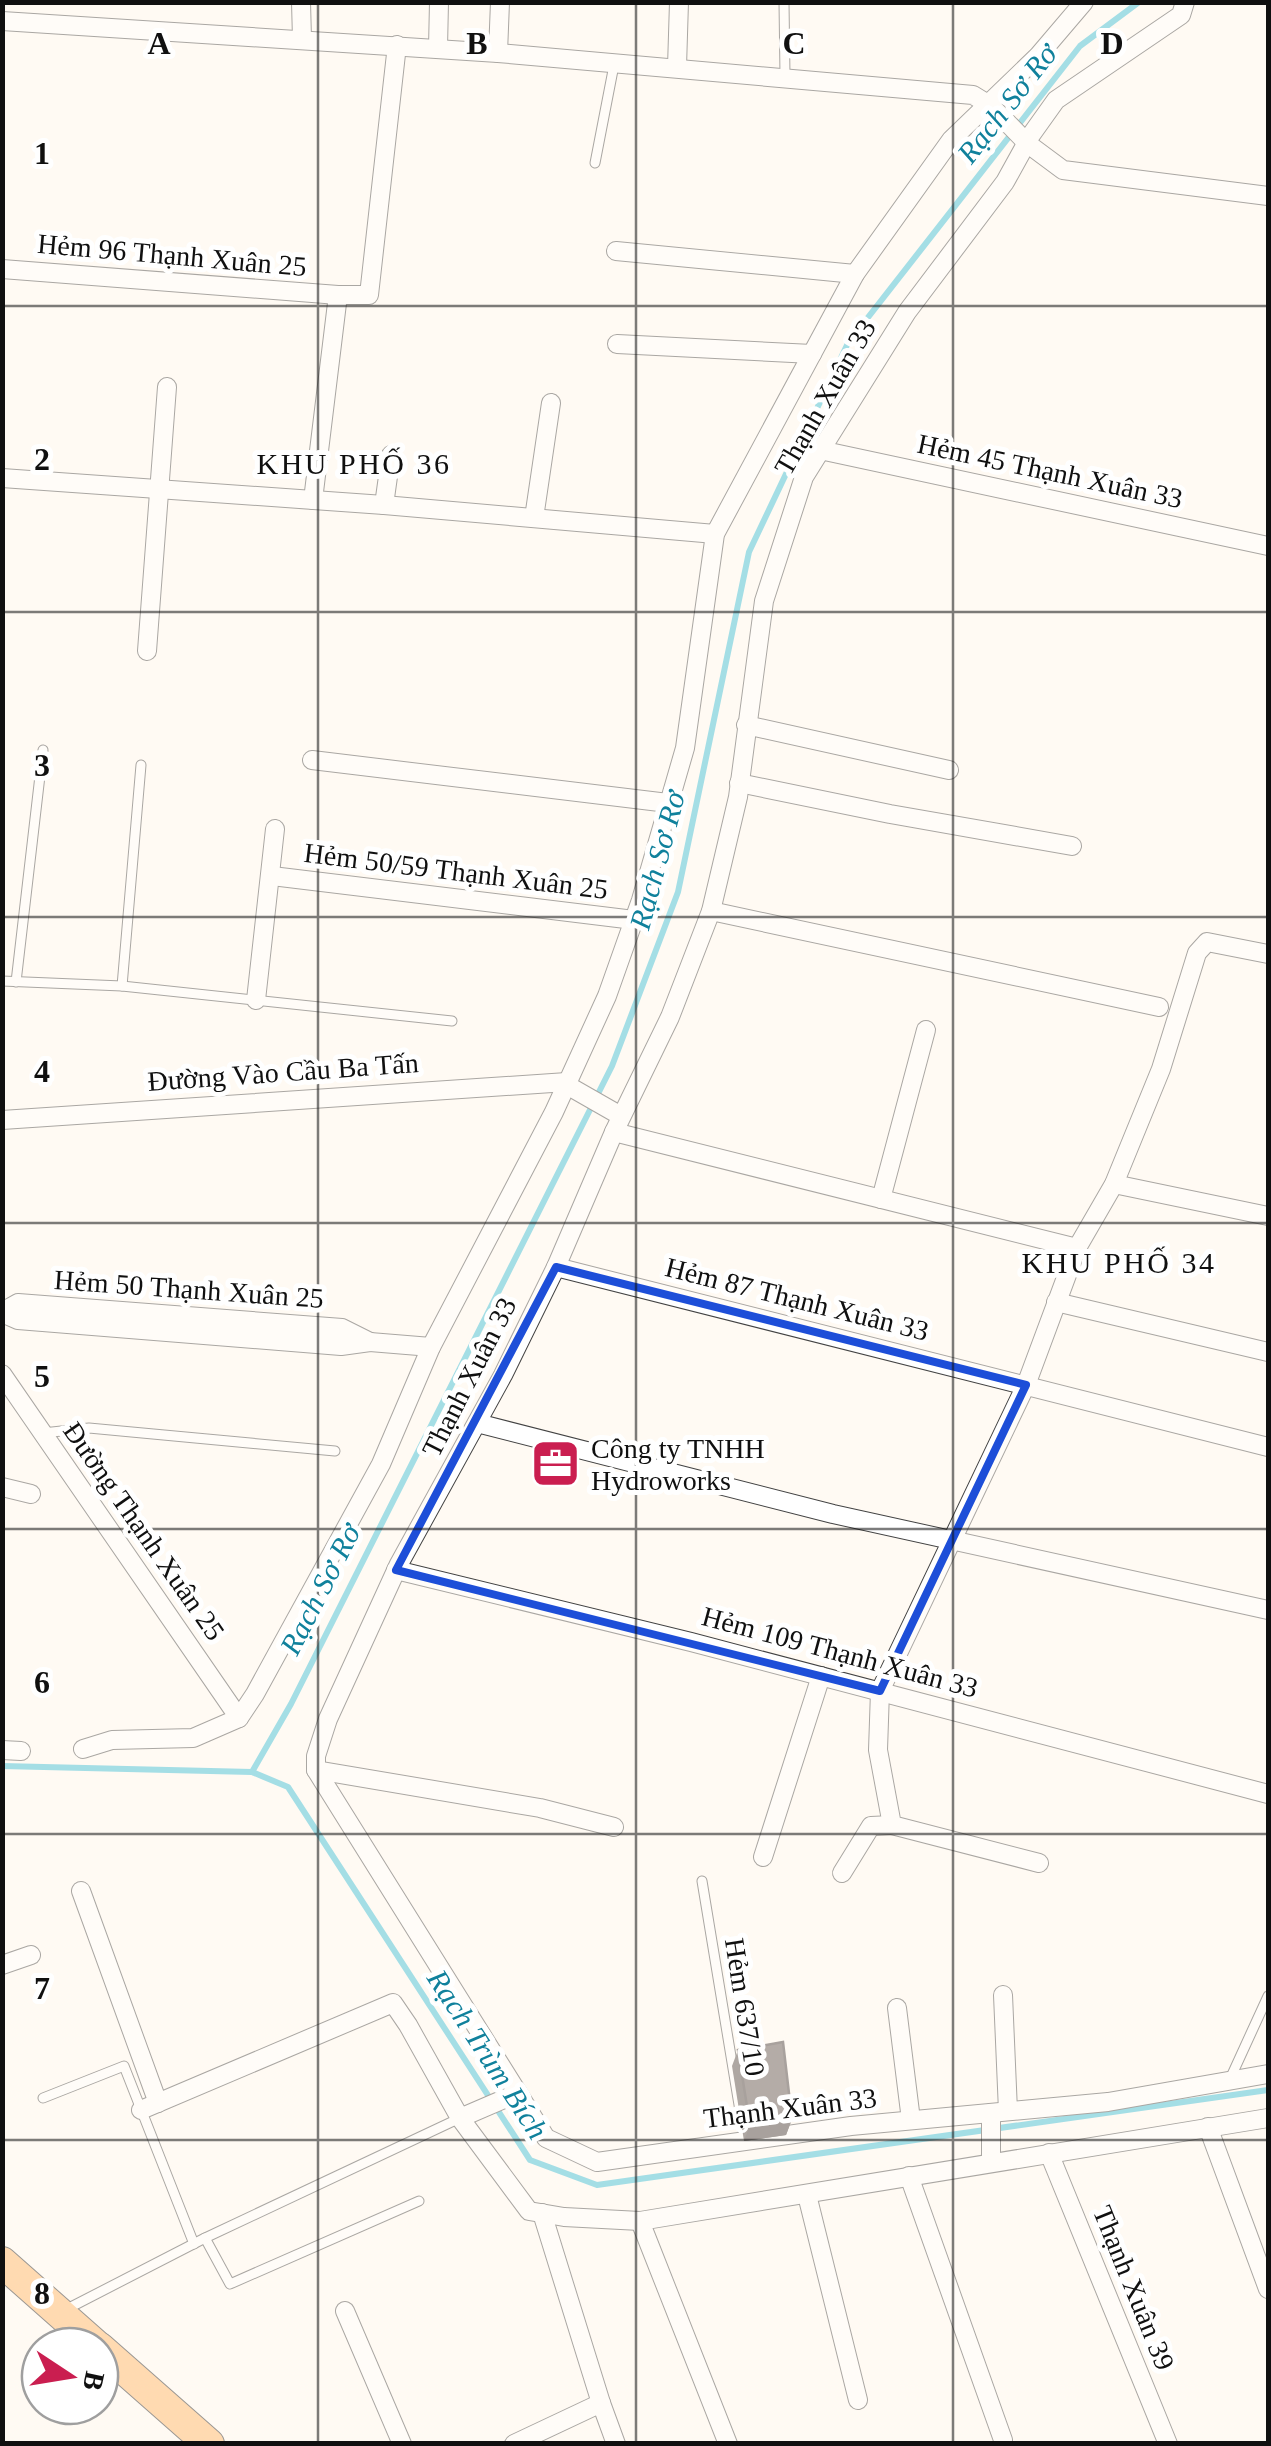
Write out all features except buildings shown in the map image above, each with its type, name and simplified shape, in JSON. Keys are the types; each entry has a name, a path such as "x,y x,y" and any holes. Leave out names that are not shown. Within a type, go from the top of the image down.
{"main road":[{"path":"2,2262 74,2326"},
{"path":"120,2366 209,2444"}],"street":[{"path":"302,2 302,38"},
{"path":"438,2 438,48"},
{"path":"498,53 500,2"},
{"path":"677,67 679,2"},
{"path":"82,1749 112,1740 193,1738 239,1718 382,1464 431,1347 479,1260 608,996 685,748 714,534 856,274 951,140 1038,56 1084,2"},
{"name":"Thạnh Xuân 33","path":"1185,2 1181,15 1056,100 1026,142 1006,182 906,312 804,478 764,601 739,782 711,912 670,1017 617,1124 556,1267 478,1423 396,1570 328,1719 316,1756 316,1770 546,2138 598,2162 911,2120 1108,2102 1268,2074"},
{"path":"2,21 438,48 973,94 1062,170 1268,196"},
{"path":"313,500 338,296 369,295 397,46"},
{"path":"616,251 856,274"},
{"name":"Hẻm 96 Thạnh Xuân 25","path":"2,268 338,296"},
{"path":"617,344 812,354"},
{"path":"147,651 167,388"},
{"path":"534,518 550,404"},
{"name":"Hẻm 45 Thạnh Xuân 33","path":"820,450 1268,546"},
{"path":"384,505 390,455"},
{"path":"2,478 384,505 714,534"},
{"path":"746,725 949,770"},
{"path":"312,760 668,803"},
{"path":"739,782 1072,846"},
{"path":"256,1000 275,829"},
{"name":"Hẻm 50/59 Thạnh Xuân 25","path":"272,876 634,920"},
{"path":"711,912 1159,1007"},
{"path":"892,1826 878,1750 880,1691 1026,1385 1077,1248 1114,1184 1161,1069 1198,952 1207,942 1268,954"},
{"path":"881,1199 926,1030"},
{"path":"567,1082 617,1124 881,1199 1077,1248"},
{"name":"Đường Vào Cầu Ba Tấn","path":"2,1120 567,1082"},
{"path":"1114,1184 1268,1216"},
{"name":"Hẻm 87 Thạnh Xuân 33","path":"556,1267 1268,1447"},
{"path":"1056,1302 1268,1352"},
{"name":"Hẻm 50 Thạnh Xuân 25","path":"2,1312 18,1320 341,1346 370,1342 431,1347"},
{"name":"Đường Thạnh Xuân 25","path":"2,1374 239,1718"},
{"path":"478,1423 953,1542 1268,1610"},
{"path":"2,1487 31,1494"},
{"name":"Hẻm 109 Thạnh Xuân 33","path":"396,1570 880,1691 1268,1794"},
{"path":"763,1857 821,1676"},
{"path":"316,1770 522,1805 614,1827"},
{"path":"842,1872 871,1826 892,1826 1039,1863"},
{"path":"81,1891 149,2106 393,2004 460,2118 529,2212 640,2221 1268,2118"},
{"path":"2,1965 31,1955"},
{"path":"991,2162 999,2112 1003,1995"},
{"path":"897,2008 911,2120"},
{"path":"460,2118 518,2093"},
{"path":"1208,2127 1268,2289"},
{"name":"Thạnh Xuân 39","path":"1049,2152 1168,2444"},
{"path":"909,2176 1000,2442"},
{"path":"807,2195 858,2400"},
{"path":"542,2214 616,2444"},
{"path":"640,2221 728,2444"},
{"path":"346,2311 402,2444"},
{"path":"514,2444 602,2403"}],"lane":[{"path":"784,2 785,76"},
{"path":"595,163 615,62"},
{"path":"16,982 43,750"},
{"path":"122,986 141,765"},
{"path":"2,981 122,986 452,1021"},
{"path":"43,1433 89,1428 334,1451"},
{"name":"Hẻm 637/10","path":"702,1881 744,2141"},
{"path":"1228,2081 1268,1996"},
{"path":"43,2098 124,2066 149,2106 194,2244"},
{"path":"59,2313 205,2238 460,2118"},
{"path":"205,2238 230,2284 419,2201"}],"highlighted area":[{"path":"556,1267 1026,1385 880,1691 396,1570"}],"waterway":[{"name":"Rạch Sơ Rơ","path":"252,1772 291,1704 612,1066 678,892 749,552 848,343 1080,46 1139,2"},
{"name":"Rạch Trùm Bích","path":"2,1766 252,1772 288,1787 530,2160 597,2185 1268,2090"}],"place":[{"name":"Công ty TNHH Hydroworks","path":"556,1464"}],"district":[{"name":"KHU PHỐ 36","path":"354,463"},
{"name":"KHU PHỐ 34","path":"1119,1262"}]}
